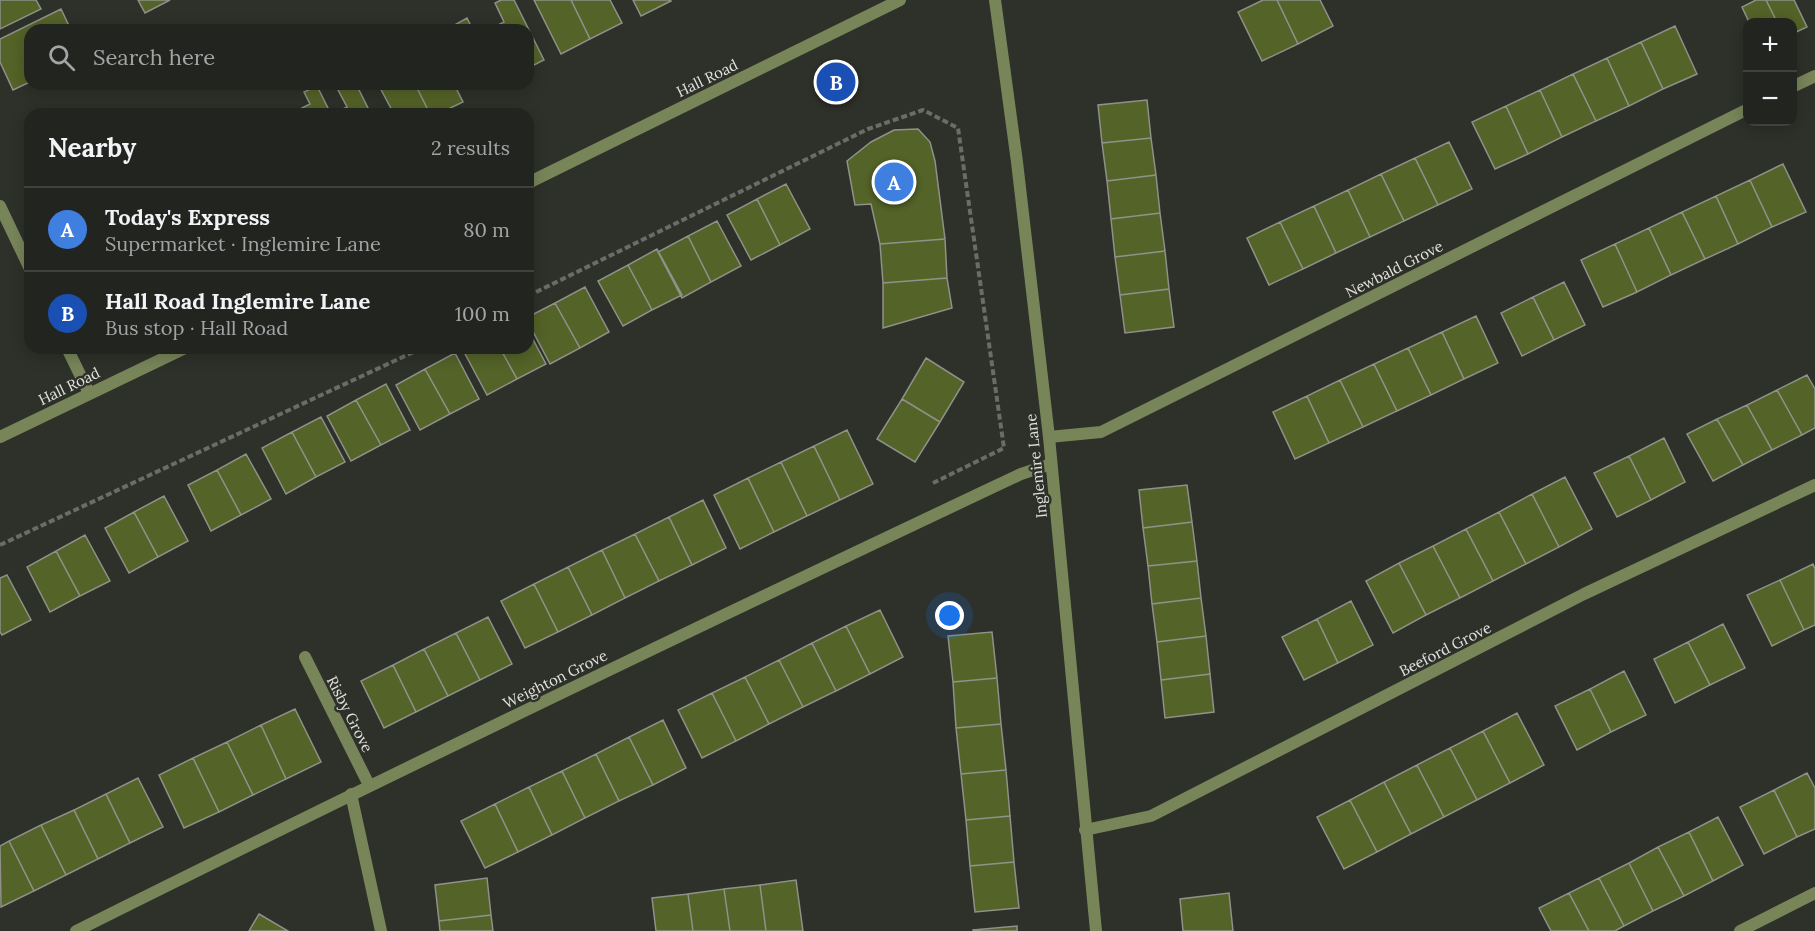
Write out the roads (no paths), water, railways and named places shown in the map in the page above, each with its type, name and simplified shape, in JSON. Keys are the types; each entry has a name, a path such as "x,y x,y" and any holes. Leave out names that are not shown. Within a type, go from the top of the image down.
{"street":[{"name":"Hall Road","path":"534,180 900,0"},
{"name":"Inglemire Lane","path":"995,0 1017,162 1048,436 1096,931"},
{"path":"1797,85 1815,76"},
{"name":"Newbald Grove","path":"1048,436 1101,432 1743,112"},
{"path":"0,206 24,256"},
{"path":"70,354 89,393"},
{"name":"Hall Road","path":"0,437 172,354"},
{"name":"Weighton Grove","path":"76,931 369,785 1021,474 1051,464"},
{"name":"Beeford Grove","path":"1085,830 1151,816 1584,594 1815,485"},
{"name":"Risby Grove","path":"305,657 369,785"},
{"path":"351,794 381,931"},
{"path":"1740,931 1815,893"}],"place":[{"name":"Hall Road Inglemire Lane","path":"836,82"},
{"name":"Today's Express","path":"894,182"}]}
